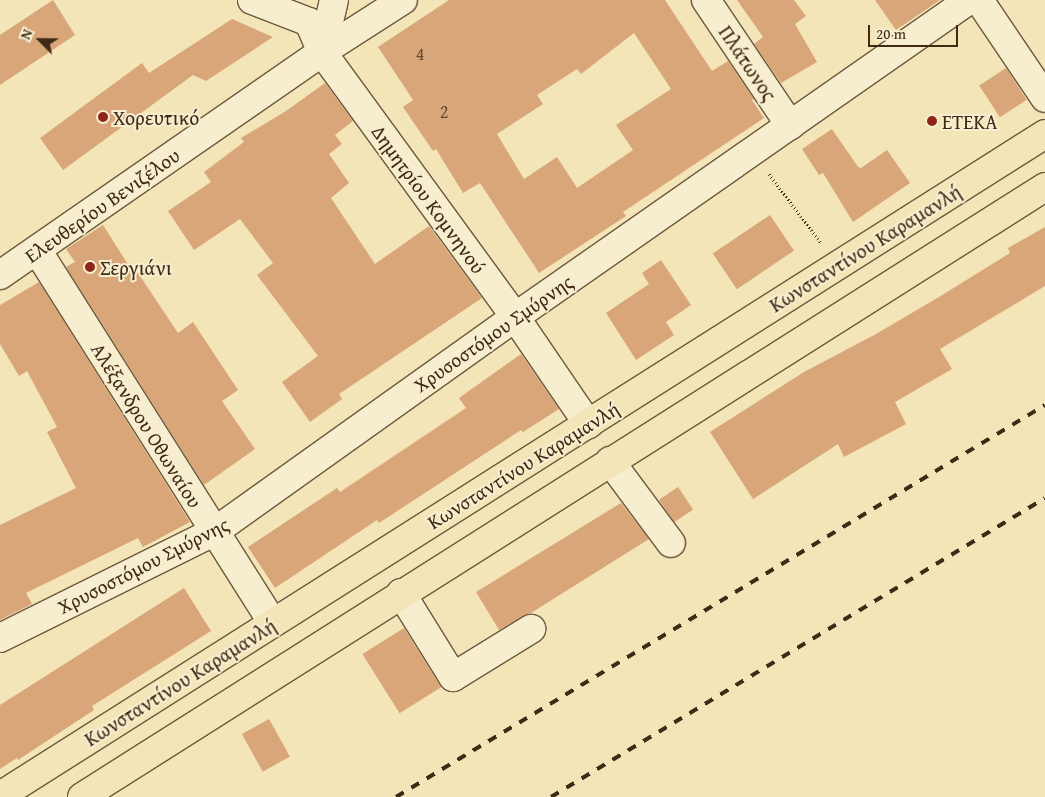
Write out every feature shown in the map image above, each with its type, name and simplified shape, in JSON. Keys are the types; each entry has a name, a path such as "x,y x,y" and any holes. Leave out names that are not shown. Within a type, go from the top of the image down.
{"main road":[{"name":"Κωνσταντίνου Καραμανλή","path":"0,796 1045,134"},
{"path":"82,797 401,593 1045,187"}],"street":[{"name":"Δημητρίου Κομνηνού","path":"252,0 309,22 322,52 515,317 588,424"},
{"path":"322,52 334,0"},
{"name":"Ελευθερίου Βενιζέλου","path":"0,275 322,52 403,0"},
{"name":"Πλάτωνος","path":"706,0 790,125"},
{"name":"Χρυσοστόμου Σμύρνης","path":"0,638 214,532 515,317 969,0"},
{"path":"980,0 1045,98"},
{"name":"Αλέξανδρου Οθωναίου","path":"38,250 214,532 274,623"},
{"path":"610,461 671,542"},
{"path":"401,593 453,677 531,629"}],"path":[{"path":"753,152 837,266"}],"building":[{"path":"53,0 75,35 0,85 0,35"},
{"path":"449,0 665,0 712,71 728,61 754,99 752,100 764,118 623,212 626,216 539,273 480,183 463,193 436,149 433,151 403,107 413,100 378,47","holes":["634,33 671,89 616,125 633,150 577,188 557,157 524,179 497,134 543,104 537,95 577,69 581,74"]},
{"path":"737,0 794,0 806,16 795,24 817,62 781,83 754,44 763,37"},
{"path":"875,0 940,0 896,30"},
{"path":"232,19 273,37 206,81 193,75 63,170 40,138 142,63 149,73"},
{"path":"1006,68 1027,100 1000,117 979,85"},
{"path":"325,83 353,121 335,135 342,144 329,154 349,183 331,198 375,264 429,226 482,298 339,394 342,399 310,422 282,382 318,356 257,275 273,263 240,219 194,250 168,211 211,182 204,172 244,142 241,138 286,111"},
{"path":"832,129 858,167 861,168 887,150 910,183 853,222 823,173 819,175 802,149"},
{"path":"770,215 794,251 737,289 713,254"},
{"path":"103,225 129,266 132,264 178,333 193,322 238,390 222,401 255,449 204,485 66,267 75,262 66,249"},
{"path":"1045,227 1045,286 940,349 952,369 895,402 906,424 844,457 838,444 753,499 710,432 804,372 876,334 939,297 1010,253 1008,248"},
{"path":"661,260 691,305 666,322 674,335 636,360 606,313 649,284 642,273"},
{"path":"39,282 190,522 143,547 138,538 26,593 32,604 0,620 0,525 76,488 47,432 57,427 27,371 19,376 0,344 0,305"},
{"path":"521,354 559,409 523,432 521,430 379,523 377,520 275,588 248,547 337,488 340,492 466,408 459,398"},
{"path":"678,487 693,509 674,522 659,500"},
{"path":"621,503 649,539 531,613 499,630 476,592"},
{"path":"184,588 211,631 92,706 94,710 18,760 17,758 0,769 0,705"},
{"path":"404,628 441,687 400,713 362,654"},
{"path":"269,719 290,757 263,772 242,734"}],"railway":[{"path":"396,797 1045,405"},
{"path":"551,797 1045,498"}],"place":[{"name":"Χορευτικό","path":"103,117"},
{"name":"ΕΤΕΚΑ","path":"932,121"},
{"name":"Σεργιάνι","path":"90,267"}]}
